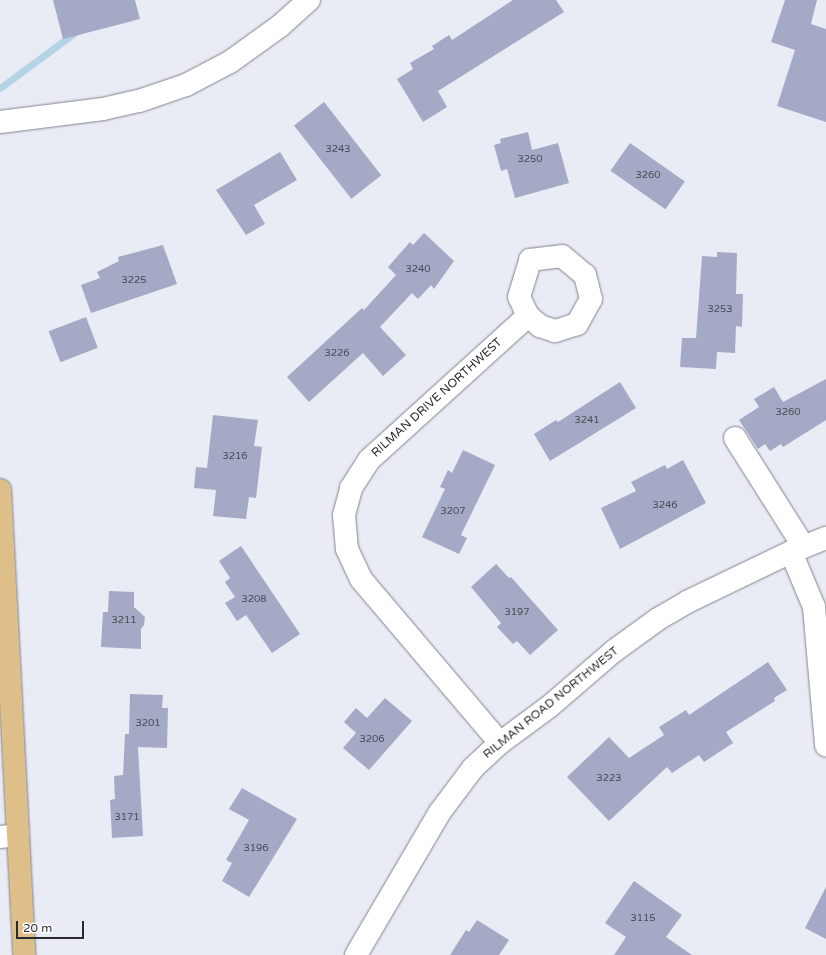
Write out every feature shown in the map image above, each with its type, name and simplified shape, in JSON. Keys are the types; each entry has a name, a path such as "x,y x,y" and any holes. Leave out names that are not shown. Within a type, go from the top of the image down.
{"main road":[{"path":"0,490 9,836 24,955"}],"street":[{"path":"0,122 103,109 140,101 186,85 230,62 280,26 309,0"},
{"name":"RILMAN DRIVE NORTHWEST","path":"500,743 361,579 347,549 344,515 351,488 369,460 528,316"},
{"path":"735,438 797,549 814,607 826,745"},
{"name":"RILMAN ROAD NORTHWEST","path":"356,955 440,812 473,768 500,743 550,706 614,651 658,619 687,602 797,549 826,538"}],"building":[{"path":"53,0 135,0 140,19 63,39"},
{"path":"513,0 556,0 564,12 438,91 447,107 423,122 397,79 413,69 410,63 434,49 432,46 449,35 452,40"},
{"path":"785,0 817,0 811,24 826,29 826,122 777,106 795,50 771,42"},
{"path":"324,102 381,175 351,199 294,125"},
{"path":"528,132 532,150 558,143 569,183 515,198 507,169 501,171 494,145 501,143 500,139"},
{"path":"630,143 685,181 665,209 610,171"},
{"path":"280,152 297,180 254,205 265,224 246,235 216,190"},
{"path":"424,233 454,261 434,289 431,285 418,299 412,293 380,327 406,355 383,376 363,353 309,402 287,377 362,308 364,310 396,275 388,267 410,242 413,245"},
{"path":"163,245 177,284 91,313 81,285 100,278 97,272 119,261 118,257"},
{"path":"717,252 737,253 736,294 743,294 742,327 736,326 735,353 717,352 716,369 680,367 682,338 696,338 702,256 717,257"},
{"path":"86,317 98,348 60,362 49,331"},
{"path":"826,379 826,420 783,447 781,444 770,451 765,444 758,449 739,420 759,407 754,399 774,387 783,402"},
{"path":"620,382 636,408 550,461 534,434 556,420 558,422"},
{"path":"213,415 258,420 254,446 262,447 256,498 249,497 246,519 213,516 216,490 194,488 196,467 207,468"},
{"path":"463,450 495,465 461,535 467,538 459,554 422,537 445,489 440,487 448,470 452,473"},
{"path":"683,460 706,503 620,549 601,508 636,491 631,482 665,465 667,469"},
{"path":"241,546 300,634 272,653 246,615 237,621 225,603 235,597 225,582 230,578 219,561"},
{"path":"496,564 509,578 511,577 558,630 530,655 517,641 513,644 497,627 501,623 471,587"},
{"path":"109,591 134,592 134,607 145,617 144,625 141,629 141,649 101,647 103,612 108,612"},
{"path":"768,662 787,690 774,698 775,701 726,732 733,743 704,762 699,755 672,773 667,767 609,821 567,777 609,737 629,758 664,735 659,727 686,710 689,715"},
{"path":"130,694 163,695 162,708 168,708 167,748 138,747 143,836 112,838 110,800 115,799 114,776 123,775 125,734 129,734"},
{"path":"385,698 412,721 369,770 343,748 356,733 344,722 356,708 367,718"},
{"path":"242,788 297,819 249,897 222,881 232,863 226,860 249,820 229,809"},
{"path":"634,881 682,915 666,937 692,955 614,955 626,937 605,923"},
{"path":"826,887 826,939 805,928"},
{"path":"477,920 509,940 499,955 450,955 466,930 469,932"}],"waterway":[{"path":"0,88 77,31"}]}
